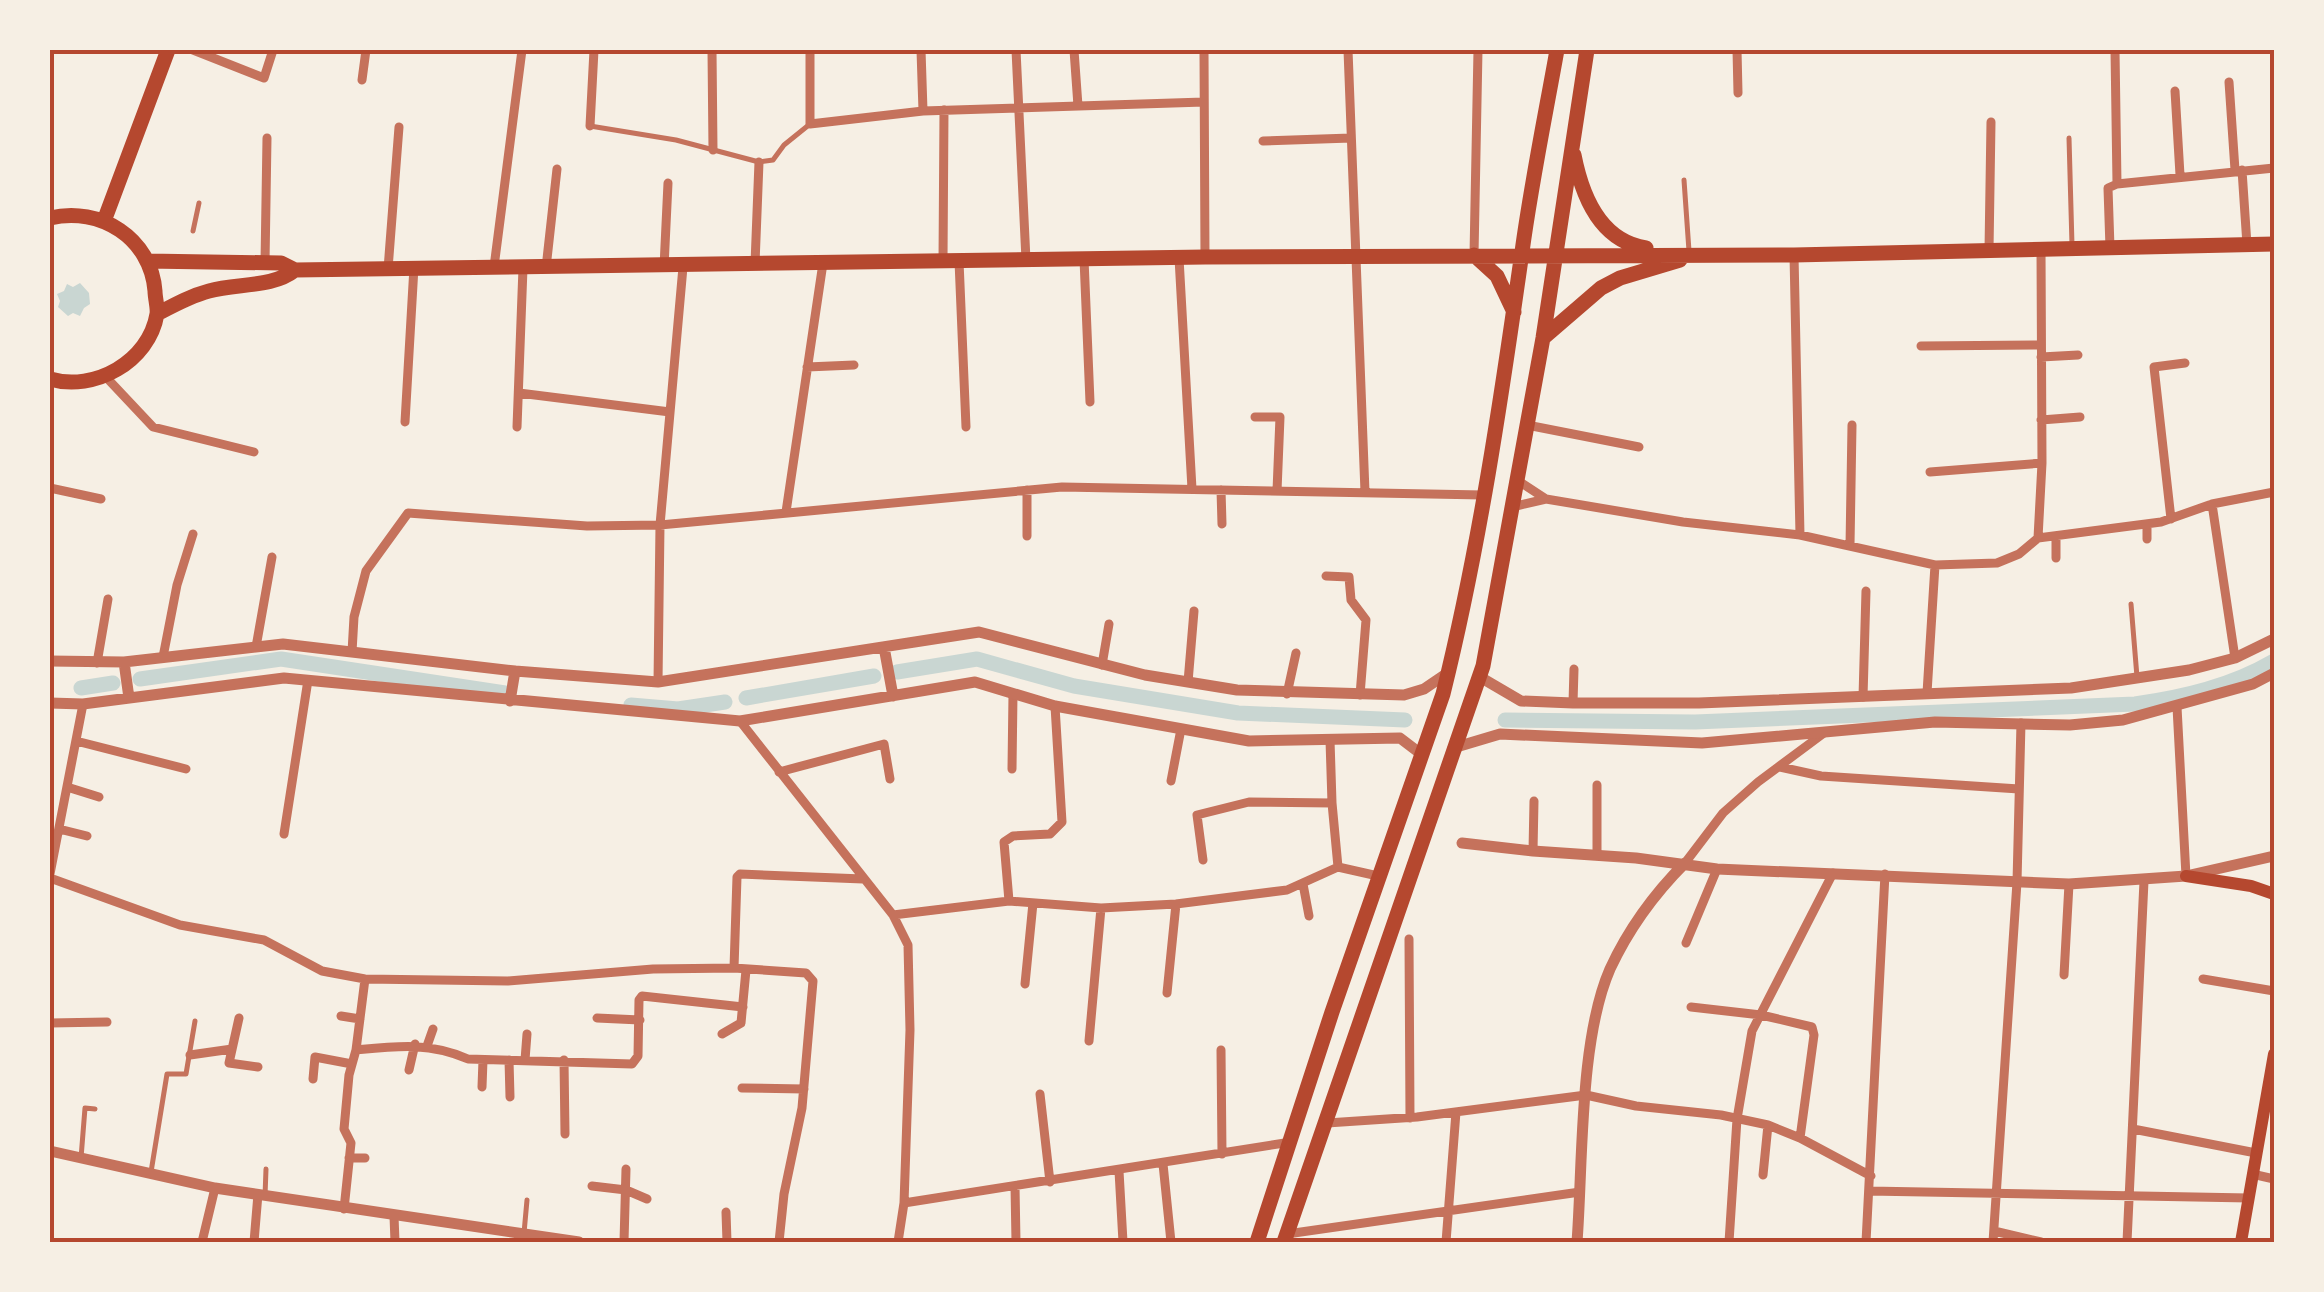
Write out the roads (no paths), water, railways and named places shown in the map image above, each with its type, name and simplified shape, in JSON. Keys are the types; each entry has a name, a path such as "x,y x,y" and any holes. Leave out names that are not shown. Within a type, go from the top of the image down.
{"main road":[{"path":"104,220 168,50"},
{"path":"1257,1242 1458,640 1509,355 1557,50"},
{"path":"1288,1239 1480,677 1542,338 1587,50"},
{"path":"1571,139 1588,205 1616,238 1636,246 1691,254"},
{"path":"50,218 84,215 104,220 136,244 148,261 154,280 157,314 142,345 126,364 105,376 82,382 50,379"},
{"path":"148,261 281,263 295,270 683,267 1084,259 1794,255 2274,244"},
{"path":"1542,338 1601,288 1691,254"},
{"path":"1474,255 1497,276 1514,312"},
{"path":"157,314 197,295 247,283 282,280 295,270"},
{"path":"1509,355 1538,360"},
{"path":"2186,876 2251,886 2274,894"},
{"path":"1342,982 1371,992"},
{"path":"2240,1242 2274,1054"}],"street":[{"path":"193,50 264,78 273,50"},
{"path":"362,80 366,50"},
{"path":"494,267 522,50"},
{"path":"590,126 594,50"},
{"path":"712,50 713,150"},
{"path":"810,50 810,124 923,111 1204,102"},
{"path":"922,50 923,111"},
{"path":"1016,50 1026,260"},
{"path":"1074,50 1078,106"},
{"path":"1204,50 1205,258"},
{"path":"1348,50 1366,492"},
{"path":"1474,255 1478,50"},
{"path":"1737,50 1738,93"},
{"path":"2114,50 2117,184"},
{"path":"2229,82 2246,244"},
{"path":"2175,90 2180,175"},
{"path":"944,110 951,261 966,428"},
{"path":"1989,250 1991,122"},
{"path":"388,269 400,127"},
{"path":"266,263 268,138"},
{"path":"1262,141 1351,138"},
{"path":"755,265 758,162"},
{"path":"546,268 558,168"},
{"path":"2110,248 2108,188 2180,175 2274,168"},
{"path":"664,267 668,183"},
{"path":"2038,538 2042,462 2041,249"},
{"path":"1794,255 1800,535"},
{"path":"1179,258 1192,489"},
{"path":"1084,259 1090,402"},
{"path":"786,512 822,263"},
{"path":"404,422 414,267"},
{"path":"658,682 660,525 683,267"},
{"path":"517,427 523,268"},
{"path":"1922,346 2042,345"},
{"path":"2041,357 2078,355"},
{"path":"2170,519 2154,367 2185,363"},
{"path":"807,368 854,364"},
{"path":"105,376 154,427 254,452"},
{"path":"519,393 670,412"},
{"path":"1255,417 1280,417 1277,490"},
{"path":"2042,420 2080,417"},
{"path":"1525,424 1639,447"},
{"path":"1850,546 1852,425"},
{"path":"1930,472 2042,462"},
{"path":"1516,480 1546,498 1682,522 1800,535 1935,565 1997,562 2019,554 2038,538 2147,524 2212,504 2274,492"},
{"path":"352,652 354,617 366,571 408,513 588,526 660,525 1062,487 1483,494"},
{"path":"50,488 101,499"},
{"path":"1027,490 1027,536"},
{"path":"1222,490 1222,524"},
{"path":"1512,507 1546,498"},
{"path":"2212,504 2235,658"},
{"path":"2147,524 2147,539"},
{"path":"163,657 177,585 193,534"},
{"path":"2056,536 2056,558"},
{"path":"256,647 272,557"},
{"path":"1927,693 1935,565"},
{"path":"1326,576 1349,577 1351,600 1366,620 1360,695"},
{"path":"1862,697 1866,592"},
{"path":"97,663 108,598"},
{"path":"1188,682 1194,611"},
{"path":"1102,665 1109,624"},
{"path":"50,661 124,662 283,644 658,682 979,632 1102,665 1188,682 1287,694 1404,696 1449,672"},
{"path":"1480,677 1521,701 1574,703 1699,703 2071,688 2138,680 2235,658 2274,640"},
{"path":"884,646 893,696"},
{"path":"1287,694 1296,653"},
{"path":"124,662 129,698"},
{"path":"1574,669 1574,703"},
{"path":"510,700 515,670"},
{"path":"1453,748 1500,734 1702,743 1935,722 2070,725 2122,720 2177,707 2253,684 2274,673"},
{"path":"50,703 83,704 284,678 740,721 976,682 1056,706 1249,741 1400,738 1420,754"},
{"path":"284,834 308,680"},
{"path":"2253,684 2274,682"},
{"path":"1012,769 1013,694"},
{"path":"83,704 50,876 180,925 264,940 322,971 365,979 508,981 653,969 734,968 811,975 804,1089 779,1242"},
{"path":"1009,901 1004,842 1007,838 1050,834 1062,822 1056,706"},
{"path":"2177,707 2186,876"},
{"path":"740,721 893,915 908,945 910,1030 904,1203 898,1242"},
{"path":"2021,723 2017,882 1994,1237 2042,1242"},
{"path":"1171,781 1181,729"},
{"path":"1577,1242 1586,1095 1595,1024 1609,972 1654,894 1685,863 1723,813 1824,732"},
{"path":"1330,740 1338,867"},
{"path":"76,742 186,769"},
{"path":"779,772 884,744 890,779"},
{"path":"1780,767 1821,776 2020,789"},
{"path":"1596,854 1597,785"},
{"path":"67,787 99,797"},
{"path":"1533,852 1534,801"},
{"path":"1204,860 1197,815 1249,802 1332,802"},
{"path":"58,830 87,836"},
{"path":"1462,843 1717,868 2069,884 2186,876 2274,856"},
{"path":"893,915 1009,901 1101,908 1176,904 1286,890 1338,867 1378,876"},
{"path":"1686,943 1717,868"},
{"path":"1729,1242 1736,1119 1752,1032 1832,872"},
{"path":"734,968 740,874 863,878"},
{"path":"1866,1242 1885,874"},
{"path":"2126,1242 2144,880"},
{"path":"1303,884 1310,916"},
{"path":"2064,975 2069,884"},
{"path":"1025,984 1033,903"},
{"path":"1167,993 1176,904"},
{"path":"1089,1042 1101,908"},
{"path":"1409,939 1410,1118"},
{"path":"722,1034 741,1023 746,970"},
{"path":"344,1209 351,1143 344,1129 365,979"},
{"path":"2203,980 2274,991"},
{"path":"356,1050 415,1044 448,1050 468,1059 632,1064 638,1056 639,1000 647,995 742,1007"},
{"path":"1691,1007 1761,1015 1812,1027 1800,1138"},
{"path":"341,1016 360,1019"},
{"path":"239,1018 229,1064 258,1067"},
{"path":"597,1018 640,1020"},
{"path":"50,1023 107,1022"},
{"path":"426,1046 433,1030"},
{"path":"524,1060 528,1034"},
{"path":"409,1070 415,1044"},
{"path":"190,1055 232,1049"},
{"path":"1222,1050 1222,1154"},
{"path":"314,1079 315,1057 363,1076"},
{"path":"482,1060 482,1087"},
{"path":"509,1060 510,1097"},
{"path":"564,1060 565,1134"},
{"path":"742,1088 804,1089"},
{"path":"1040,1094 1050,1182"},
{"path":"1327,1122 1410,1118 1586,1095 1768,1125 1871,1176"},
{"path":"1446,1242 1456,1112"},
{"path":"1763,1175 1768,1125"},
{"path":"2132,1129 2256,1153"},
{"path":"904,1203 1291,1142"},
{"path":"50,1150 215,1188 524,1238 579,1242"},
{"path":"349,1158 365,1158"},
{"path":"1163,1164 1171,1242"},
{"path":"624,1242 626,1169"},
{"path":"1119,1171 1122,1242"},
{"path":"2252,1174 2274,1180"},
{"path":"592,1186 626,1190 647,1199"},
{"path":"1015,1186 1016,1242"},
{"path":"202,1242 215,1188"},
{"path":"1869,1191 2249,1198"},
{"path":"1288,1239 1580,1192"},
{"path":"254,1242 261,1195"},
{"path":"726,1212 726,1242"},
{"path":"394,1216 394,1242"}],"lane":[{"path":"590,126 676,140 758,162 773,160 784,145 810,124"},
{"path":"2068,138 2072,248"},
{"path":"1684,180 1691,254"},
{"path":"193,230 198,203"},
{"path":"2131,604 2138,680"},
{"path":"151,1174 167,1074 186,1074 195,1021"},
{"path":"82,1158 85,1108 96,1109"},
{"path":"261,1195 266,1169"},
{"path":"524,1238 527,1200"}],"waterway":[{"path":"140,679 281,659 505,693"},
{"path":"897,672 977,659 1074,686 1238,713 1405,720"},
{"path":"1505,720 1695,722 2135,704 2207,689 2274,661"},
{"path":"746,698 874,676"},
{"path":"81,688 113,683"},
{"path":"631,705 678,709 725,702"}]}
